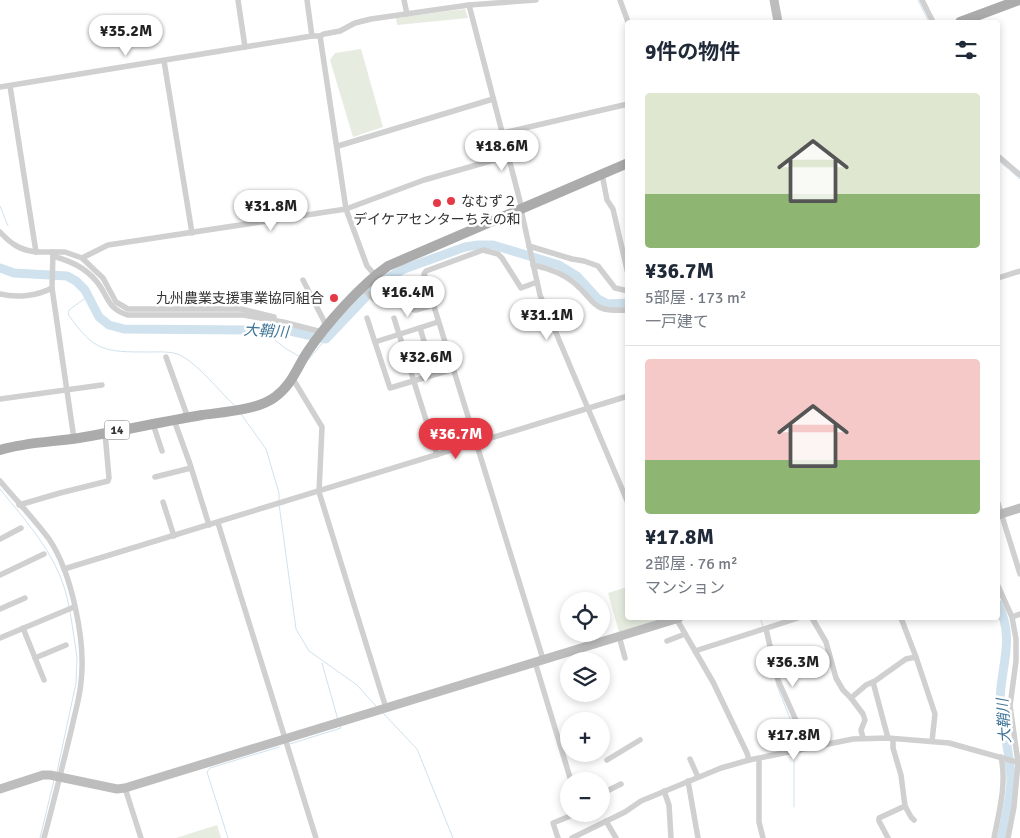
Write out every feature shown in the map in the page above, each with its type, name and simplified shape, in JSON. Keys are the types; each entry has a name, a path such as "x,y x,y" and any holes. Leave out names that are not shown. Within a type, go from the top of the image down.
{"main road":[{"path":"965,20 1019,0"},
{"name":"14","path":"0,450 12,446 105,433 239,409 270,400 278,396 293,379 304,358 321,333 375,275 397,262 625,164"}],"street":[{"path":"238,0 245,47"},
{"path":"307,0 312,36"},
{"path":"404,0 406,14"},
{"path":"0,87 320,36 340,31 363,21 406,14 469,5 536,0"},
{"path":"620,0 627,20"},
{"path":"774,0 778,20"},
{"path":"922,0 932,20"},
{"path":"469,5 503,133 537,282 551,322 625,496"},
{"path":"320,36 346,209 367,266 375,275"},
{"path":"164,61 192,233"},
{"path":"10,86 36,252"},
{"path":"338,146 493,99"},
{"path":"503,133 625,105"},
{"path":"82,258 108,246 346,209 424,180 508,156"},
{"path":"1000,158 1020,175"},
{"path":"602,174 607,200 613,209 625,261"},
{"path":"0,232 16,247 72,261 87,271 96,281 114,310 128,315 243,314 283,322 321,333 325,323 303,280"},
{"path":"530,248 598,266 615,288 625,290"},
{"path":"537,282 520,288 502,258 498,254 483,250 426,271 424,274 476,444 539,661 569,772"},
{"path":"53,256 65,252 82,258 103,278 116,302 128,309 241,309 273,316 283,322"},
{"path":"53,256 51,285 74,438"},
{"path":"533,263 566,276 601,309 625,310"},
{"path":"1000,277 1020,270"},
{"path":"388,295 424,277"},
{"path":"0,294 7,296 40,294 51,285"},
{"path":"404,287 409,304 414,310 433,305"},
{"path":"363,290 374,299"},
{"path":"367,318 390,388 453,369"},
{"path":"394,318 437,455"},
{"path":"375,342 438,322"},
{"path":"420,328 434,374"},
{"path":"166,357 188,418"},
{"path":"293,379 322,427 319,492 382,709"},
{"path":"0,399 102,385"},
{"path":"64,569 625,397"},
{"path":"174,420 209,525"},
{"path":"154,424 162,451"},
{"path":"19,505 108,481 105,433"},
{"path":"155,477 191,468"},
{"path":"0,481 49,540 64,569 70,585 72,608 82,658 82,682 56,776 44,838"},
{"path":"163,502 174,536"},
{"path":"1000,515 1020,508"},
{"path":"1000,518 1020,574"},
{"path":"218,523 316,838"},
{"path":"0,539 22,528"},
{"path":"0,575 44,554"},
{"path":"1000,590 1012,617 1016,646 1010,706 1018,762 1014,807 1008,838"},
{"path":"0,609 25,598"},
{"path":"0,638 72,608"},
{"path":"1012,617 1020,614"},
{"path":"0,789 43,775 117,789 125,788 671,620"},
{"path":"678,620 713,682 749,760"},
{"path":"695,651 792,620"},
{"path":"813,620 826,642 836,678 843,690 860,709 865,720 861,730 863,738"},
{"path":"902,620 935,714 932,741"},
{"path":"23,628 44,680"},
{"path":"766,629 778,680 802,734 806,748"},
{"path":"667,640 685,634"},
{"path":"620,636 625,658"},
{"path":"35,658 66,645"},
{"path":"851,698 866,685 906,659 916,657"},
{"path":"873,682 891,738 905,806 914,820"},
{"path":"610,819 641,801 721,768 749,760 863,738 949,742 1018,762"},
{"path":"610,758 640,740"},
{"path":"994,838 1001,805 1003,758"},
{"path":"690,759 698,777"},
{"path":"759,759 759,822 763,838"},
{"path":"688,781 698,838"},
{"path":"610,790 621,784"},
{"path":"125,788 141,838"},
{"path":"664,791 669,805 671,838"},
{"path":"888,838 879,818 905,806"},
{"path":"558,838 553,823 560,820"},
{"path":"572,838 604,822"},
{"path":"607,822 616,838"}],"shaded area":[{"path":"465,9 468,18 397,25 396,18"},
{"path":"361,49 383,127 353,137 330,60 335,53"},
{"path":"625,588 625,620 658,620 619,632 610,600 610,592"},
{"path":"217,825 221,838 176,838"}],"waterway":[{"path":"918,0 928,20"},
{"path":"1000,162 1020,179"},
{"path":"0,206 8,226"},
{"name":"大鞘川","path":"0,268 14,273 67,276 76,281 85,290 99,317 109,325 124,329 248,330 266,333 281,329 326,339 379,283 404,269 465,247 478,245 493,245 559,265 577,276 598,299 608,304 625,303"},
{"path":"88,296 69,310 68,314 77,327 93,343 111,350 165,352 180,355 201,371 234,405"},
{"path":"266,333 300,357"},
{"path":"309,359 326,339"},
{"path":"241,414 266,449 279,493 279,500"},
{"path":"0,489 51,558 59,573 69,607"},
{"path":"279,504 296,629 309,651 357,685 376,706"},
{"name":"大鞘川","path":"1000,610 1006,631 1000,709 1011,781 1001,838"},
{"path":"57,772 76,683 77,657 70,611"},
{"path":"761,620 763,626"},
{"path":"322,663 338,720"},
{"path":"776,683 791,721 800,737"},
{"path":"382,712 417,749 453,838"},
{"path":"290,744 341,728 340,726"},
{"path":"228,838 207,772 210,768 279,747"},
{"path":"794,807 794,756 801,752"},
{"path":"40,838 54,780"}],"place":[{"name":"なむず２","path":"451,201"},
{"name":"デイケアセンターちえの和","path":"437,203"},
{"name":"九州農業支援事業協同組合","path":"334,298"}]}
